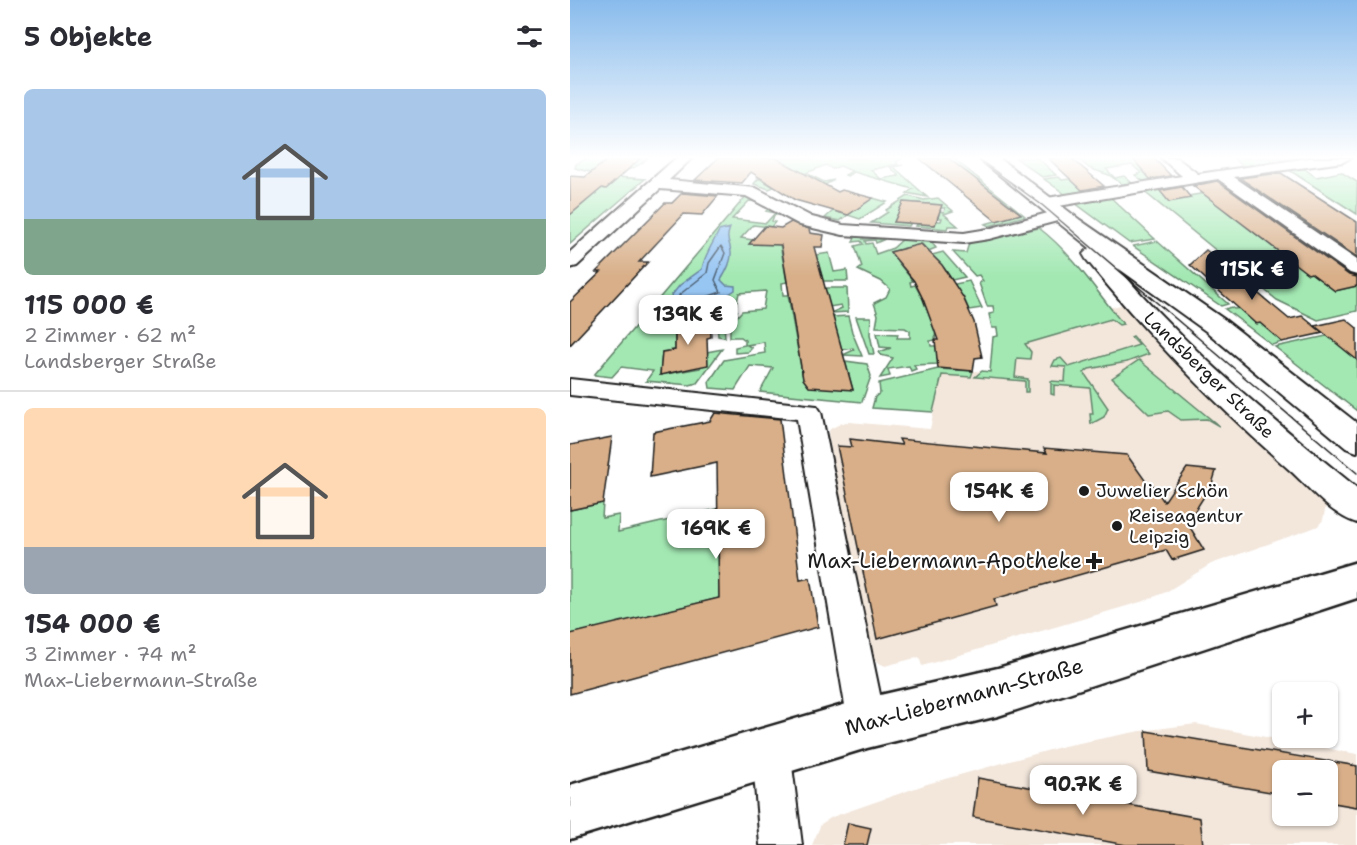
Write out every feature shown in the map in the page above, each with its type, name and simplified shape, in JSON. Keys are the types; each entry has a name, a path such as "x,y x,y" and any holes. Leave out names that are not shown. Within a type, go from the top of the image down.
{"main road":[{"name":"Max-Liebermann-Straße","path":"570,812 867,723 998,692 1357,580"}],"street":[{"path":"570,262 641,197"},
{"path":"762,197 806,221 843,230 964,238 989,234 1121,197"},
{"path":"1038,197 1059,214"},
{"path":"1254,197 1357,269"},
{"name":"Landsberger Straße","path":"1059,214 1216,326 1357,440"},
{"name":"Landsberger Straße","path":"1059,214 1152,323 1187,359 1357,509"},
{"path":"570,387 808,412 867,723"},
{"path":"771,750 781,845"}],"shaded area":[{"path":"1128,303 1323,497 1326,506 1323,520 1318,526 1308,530 1211,564 1166,592 1144,601 922,666 919,657 885,666 877,662 870,652 828,434 830,429 849,422 930,429 943,369 1007,373 1019,331"},
{"path":"1196,724 1272,738 1272,748 1325,748 1357,754 1357,845 812,845 821,824 832,817 927,784 1064,746 1140,731"}],"green space":[{"path":"591,197 624,197 570,244 570,215"},
{"path":"745,197 751,197 759,202 749,201 732,219 766,223 775,213 766,211 769,208 779,215 774,215 772,221 775,222 771,227 753,225 741,238 753,240 751,242 780,244 787,282 782,283 783,295 788,295 803,379 853,390 845,361 867,364 871,376 862,402 760,392 773,368 750,366 735,390 710,388 709,382 724,360 765,353 764,342 747,345 752,348 748,352 735,353 735,347 745,345 745,340 741,337 730,337 730,324 742,311 763,309 766,291 739,293 735,311 737,311 724,325 725,337 718,336 717,321 710,322 709,316 675,321 675,350 662,352 660,375 700,368 707,352 722,349 697,383 690,385 646,381 653,371 621,367 612,377 594,375"},
{"path":"906,197 924,200 938,198 953,211 944,214 958,226 948,226 947,229 916,226 917,224 935,225 936,221 941,221 942,218 938,218 940,211 944,212 945,208 941,208 941,205 903,202 894,222 911,223 909,226 871,223 888,212 886,210"},
{"path":"999,197 1025,216 989,226 985,224 1021,214"},
{"path":"1098,197 1111,197 1155,239 1129,243 1075,203"},
{"path":"1151,197 1176,197 1179,200 1182,197 1212,197 1335,291 1357,286 1357,311 1318,320 1277,300"},
{"path":"1264,197 1276,197 1357,238 1357,260"},
{"path":"1331,197 1357,197 1357,214"},
{"path":"873,198 887,202 860,219 848,215"},
{"path":"833,211 848,215 840,221 825,218"},
{"path":"1039,228 1063,249 1123,324 1119,325 1111,319 1025,344 1031,352 1030,359 1017,358 1015,377 1028,379 1028,392 1025,392 1025,381 975,377 982,371 990,372 993,337 998,336 997,328 992,328 989,314 994,313 993,306 987,306 979,283 983,281 979,275 975,276 953,252 966,253 969,243"},
{"path":"856,236 864,237 863,239 885,239 876,243 875,240 865,241 866,244 872,243 876,254 893,248 903,239 935,242 932,243 936,248 928,251 922,244 890,252 913,281 910,282 911,286 915,285 921,296 924,296 933,326 936,326 935,340 930,341 931,346 936,346 938,364 914,365 916,369 911,371 909,366 888,369 890,376 880,378 893,358 881,355 879,352 891,348 880,347 877,333 898,334 897,338 910,338 910,331 905,328 876,327 878,315 874,303 886,297 890,289 881,281 858,270 862,267 855,246 863,244 861,241 853,242"},
{"path":"1157,241 1228,304 1221,306 1133,246"},
{"path":"943,252 965,277 952,280 944,268 941,269 932,255"},
{"path":"829,253 834,272 847,270 848,281 823,281 816,255"},
{"path":"969,281 982,308 969,310 963,296 957,297 955,284"},
{"path":"824,288 847,288 848,312 831,313 842,308 841,305 829,307"},
{"path":"1244,308 1282,342 1272,345 1225,309"},
{"path":"848,316 862,356 843,355 854,350 853,348 841,350 832,317"},
{"path":"856,317 871,317 870,334 874,354 869,354"},
{"path":"1331,335 1357,360 1357,411 1275,347"},
{"path":"1133,336 1149,354 1127,362 1089,369 1084,373 1108,408 1104,417 1091,424 1090,414 1093,414 1090,388 1054,385 1054,395 1051,394 1051,381 1065,382 1066,367 1052,366 1055,360 1061,358 1069,367 1139,345 1131,337"},
{"path":"1139,360 1219,426 1207,419 1181,420 1168,411 1149,414 1112,378"},
{"path":"938,369 973,371 971,377 942,375 933,412 872,408 875,397 880,393 879,383"},
{"path":"603,503 602,518 619,515 618,532 717,509 719,598 570,635 570,510"}],"water":[{"path":"730,228 728,238 731,259 721,280 726,285 735,286 735,290 720,299 705,304 672,306 671,296 680,285 702,269 719,231"}],"building":[{"path":"570,197 591,197 570,215"},
{"path":"678,197 717,197 702,215 684,214 639,262 648,262 570,345 570,302 601,272 596,272 665,203 672,203"},
{"path":"791,197 873,198 848,215"},
{"path":"967,197 999,197 1021,214 996,221"},
{"path":"1165,197 1191,198 1169,202"},
{"path":"1208,197 1240,197 1349,275 1357,277 1357,286 1335,291 1311,273 1308,274"},
{"path":"1269,197 1319,197 1357,222 1357,257"},
{"path":"903,202 942,205 935,225 894,222"},
{"path":"791,222 809,229 810,233 824,235 822,247 814,247 853,390 809,387 803,379 781,245 749,244 765,226 781,228"},
{"path":"921,244 942,265 963,297 974,322 982,357 975,358 973,371 938,368 935,340 938,340 923,299 914,281 890,252"},
{"path":"1206,250 1289,319 1302,316 1323,333 1282,342 1260,323 1256,324 1190,265"},
{"path":"710,316 711,337 707,338 708,365 660,375 662,352 675,350 675,321"},
{"path":"1346,319 1357,328 1357,360 1315,326"},
{"path":"715,413 780,419 800,580 810,578 818,627 570,694 570,634 719,598 717,463 650,477 653,432 710,421"},
{"path":"612,437 603,503 570,510 570,445"},
{"path":"850,439 902,445 899,439 1047,453 1044,448 1127,455 1149,486 1153,485 1164,502 1187,468 1216,471 1212,484 1188,524 1204,550 1172,560 1166,550 994,599 996,606 877,639 837,446 852,447"},
{"path":"1146,731 1320,760 1272,760 1272,792 1148,771"},
{"path":"1338,763 1357,766 1357,807 1338,804"},
{"path":"978,778 1200,818 1203,845 1126,845 973,817"},
{"path":"848,823 871,828 867,845 843,845"}],"tram line":[{"path":"1032,197 1357,473"}],"place":[{"name":"Juwelier Schön","path":"1084,491"},
{"name":"Reiseagentur Leipzig","path":"1117,526"},
{"name":"Max-Liebermann-Apotheke","path":"1094,561"}]}
